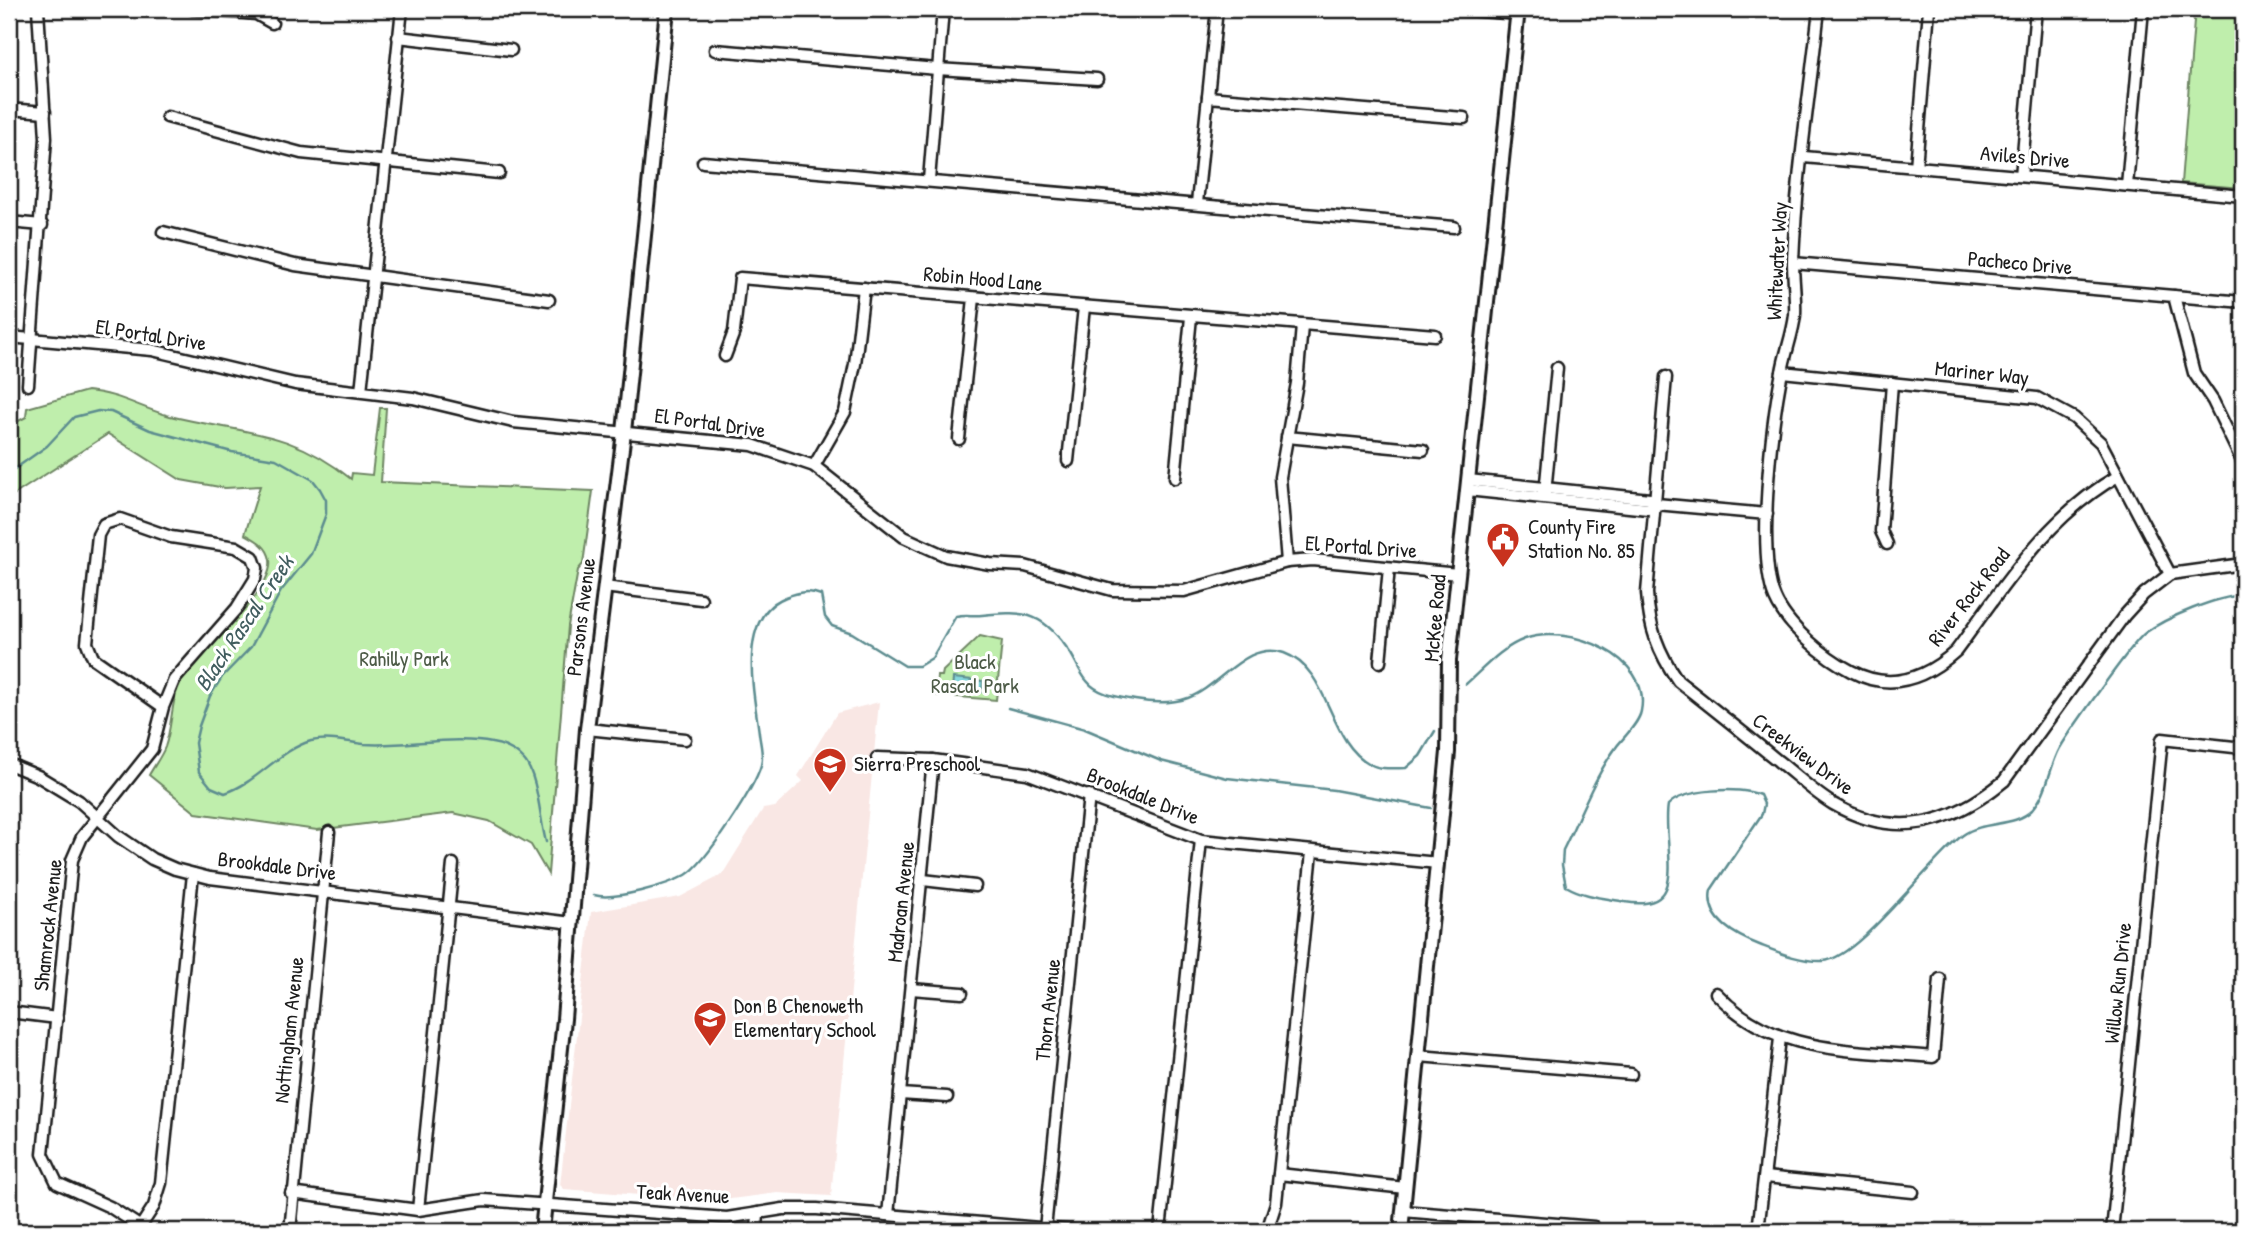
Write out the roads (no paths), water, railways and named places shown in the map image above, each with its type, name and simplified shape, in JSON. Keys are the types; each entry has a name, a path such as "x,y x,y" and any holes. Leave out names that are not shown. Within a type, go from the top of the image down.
{"street":[{"path":"28,384 42,225 45,112 38,9"},
{"path":"192,9 256,14 272,23"},
{"path":"361,391 402,9"},
{"name":"Parsons Avenue","path":"542,1231 572,923 587,729 624,432 667,9"},
{"path":"929,180 943,9"},
{"path":"1197,203 1217,9"},
{"path":"1455,9 1518,11"},
{"name":"Whitewater Way","path":"1767,514 1782,372 1795,315 1793,263 1819,9"},
{"path":"1916,167 1929,9"},
{"path":"2021,176 2036,9"},
{"path":"2127,185 2143,9"},
{"name":"McKee Road","path":"1401,1231 1449,743 1449,660 1518,11"},
{"path":"398,37 511,50"},
{"path":"715,50 937,69 1097,79"},
{"path":"1208,97 1464,118"},
{"path":"9,109 45,112"},
{"path":"167,117 301,153 499,173"},
{"name":"Aviles Drive","path":"1804,157 2243,196"},
{"path":"703,162 1454,227"},
{"path":"9,222 42,225"},
{"path":"163,232 295,265 549,300"},
{"name":"Pacheco Drive","path":"1793,263 2243,302"},
{"name":"Robin Hood Lane","path":"724,356 734,332 740,278 1435,335"},
{"path":"814,466 845,412 855,364 864,288"},
{"path":"2174,296 2194,373 2240,450 2243,463"},
{"path":"959,439 974,298"},
{"path":"1068,460 1084,307"},
{"path":"1175,478 1191,317"},
{"path":"1287,562 1280,477 1297,383 1302,326"},
{"name":"El Portal Drive","path":"9,337 152,350 295,384 442,403 513,422 752,445 814,466 904,537 946,556 990,565 1025,566 1112,590 1184,591 1287,562 1328,561 1458,574"},
{"path":"1545,493 1557,368"},
{"name":"Mariner Way","path":"1782,372 2037,398 2074,418 2101,443 2170,574"},
{"name":"Creekview Drive","path":"1666,377 1647,593 1649,622 1661,657 1678,681 1831,803 1861,818 1892,825 1920,823 1949,816 1979,801 2004,781 2124,616 2144,594 2170,574"},
{"path":"1886,544 1881,531 1892,383"},
{"path":"1287,437 1423,450"},
{"name":"River Rock Road","path":"1767,514 1765,552 1769,579 1775,600 1794,625 1839,665 1861,676 1898,682 1915,679 1938,667 1956,651 2053,523 2098,487 2118,476"},
{"path":"1468,485 1650,499 1656,504 1767,514"},
{"name":"Shamrock Avenue","path":"144,1228 110,1207 57,1183 43,1154 72,860 82,837 147,759 158,733 163,708 178,674 225,625 255,579 257,568 253,557 236,547 181,540 120,519 104,524 98,535 87,643 93,658 163,708"},
{"path":"2170,574 2243,564"},
{"path":"1380,662 1389,568"},
{"path":"604,587 701,598"},
{"path":"587,729 685,739"},
{"name":"Willow Run Drive","path":"2112,1231 2162,739 2243,748"},
{"name":"Brookdale Drive","path":"877,758 1016,770 1089,795 1200,840 1438,863"},
{"name":"Madroan Avenue","path":"888,1215 933,761"},
{"name":"Brookdale Drive","path":"9,764 63,790 118,836 152,859 193,874 572,923"},
{"name":"Thorn Avenue","path":"1045,1229 1089,795"},
{"name":"Nottingham Avenue","path":"290,1231 291,1194 329,832"},
{"path":"1160,1231 1200,840"},
{"path":"1267,1231 1273,1219 1279,1174 1312,852"},
{"path":"418,1210 453,864"},
{"path":"144,1228 161,1183 193,874"},
{"path":"923,880 975,886"},
{"path":"1716,993 1733,1012 1754,1027 1780,1038 1815,1046 1933,1057 1940,979"},
{"path":"911,989 962,993"},
{"path":"9,1012 57,1018"},
{"path":"1758,1231 1780,1038"},
{"path":"1419,1056 1632,1074"},
{"path":"900,1094 947,1097"},
{"path":"1279,1174 1405,1188"},
{"path":"1765,1177 1913,1192"},
{"name":"Teak Avenue","path":"291,1194 418,1210 484,1200 727,1218 809,1208 1074,1231"},
{"path":"1403,1211 1594,1227"},
{"path":"757,1231 758,1213"}],"water":[{"path":"953,678 983,681 982,692 952,690"}],"waterway":[{"name":"Black Rascal Creek","path":"9,473 47,446 74,417 98,411 111,412 150,430 232,452 276,459 313,480 326,500 326,514 311,554 281,591 251,647 222,677 210,696 195,743 199,772 211,787 225,793 247,782 299,745 311,741 380,744 462,740 497,744 517,753 529,767 536,787 546,842"},
{"name":"Black Rascal Creek","path":"594,895 614,896 641,891 686,875 705,856 728,824 757,776 762,761 752,677 754,638 760,621 770,607 799,593 812,592 821,595 825,617 832,626 852,633 905,666 919,666 932,658 956,616 1011,613 1034,618 1052,630 1087,681 1109,695 1148,702 1182,700 1200,692 1246,658 1270,651 1284,653 1299,662 1311,674 1345,739 1356,753 1374,766 1406,768 1420,756 1435,731"},
{"name":"Black Rascal Creek","path":"1466,684 1509,647 1525,639 1543,635 1584,640 1603,648 1620,660 1634,674 1641,691 1640,716 1601,771 1563,850 1562,865 1566,886 1588,895 1625,902 1646,903 1659,898 1667,887 1669,873 1668,805 1698,792 1751,792 1760,795 1764,804 1762,814 1711,890 1713,910 1733,932 1752,942 1791,956 1823,961 1838,956 1855,944 1963,835 1980,827 2017,819 2032,810 2042,796 2060,748 2115,669 2145,633 2192,609 2243,595"},
{"path":"1008,708 1085,729 1161,761 1227,778 1334,790 1431,808"}],"place":[{"name":"County Fire Station No. 85","path":"1503,569"},
{"name":"Sierra Preschool","path":"830,794"},
{"name":"Don B Chenoweth Elementary School","path":"710,1048"}],"park label":[{"name":"Rahilly Park","path":"404,659"},
{"name":"Black Rascal Park","path":"975,674"}]}
